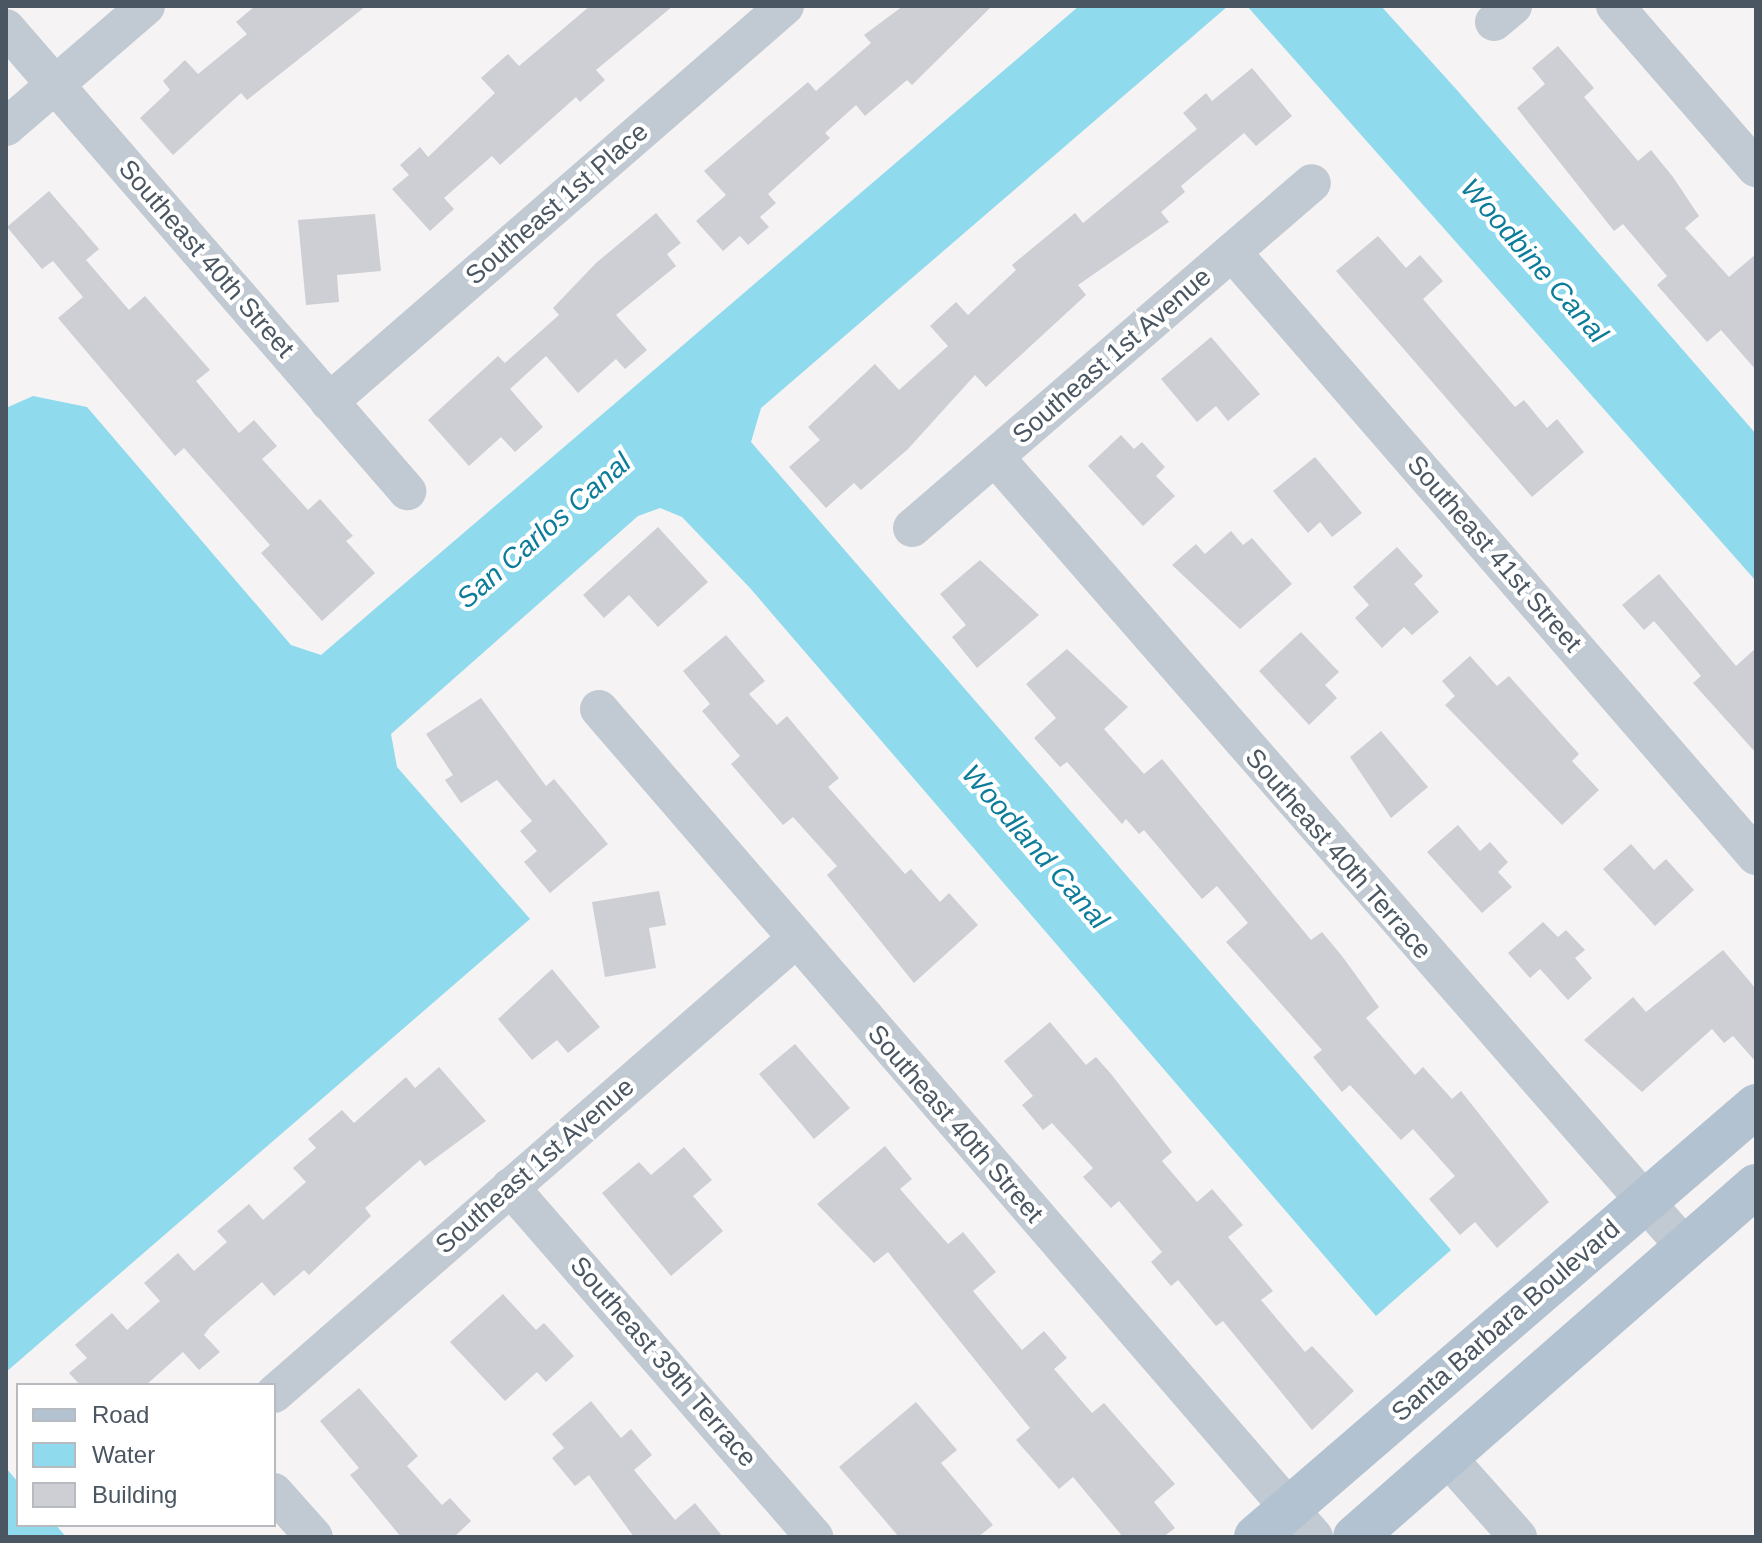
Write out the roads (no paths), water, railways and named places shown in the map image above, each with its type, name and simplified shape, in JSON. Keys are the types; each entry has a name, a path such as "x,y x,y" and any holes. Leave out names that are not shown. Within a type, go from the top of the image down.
{"main road":[{"name":"Santa Barbara Boulevard","path":"1256,1537 1302,1522 1643,1202 1756,1106"},
{"path":"1355,1537 1756,1186"}],"street":[{"path":"6,127 146,6"},
{"name":"Southeast 1st Place","path":"329,402 785,6"},
{"path":"1615,6 1756,168"},
{"name":"Southeast 40th Street","path":"6,28 407,491"},
{"name":"Southeast 1st Avenue","path":"912,528 1312,183"},
{"name":"Southeast 41st Street","path":"1232,252 1756,856"},
{"name":"Southeast 40th Terrace","path":"995,457 1686,1248"},
{"name":"Southeast 40th Street","path":"599,709 1302,1522"},
{"name":"Southeast 1st Avenue","path":"276,1392 796,939"},
{"name":"Southeast 39th Terrace","path":"510,1187 814,1537"},
{"path":"1447,1457 1518,1537"},
{"path":"276,1494 314,1537"}],"water":[{"path":"1079,6 1228,6 761,408 751,442 1451,1250 1376,1316 750,588 682,517 660,508 638,516 391,734 397,767 530,919 6,1372 6,408 33,396 87,407 291,645 321,655"},
{"name":"Woodbine Canal","path":"1247,6 1381,6 1456,89 1756,434 1756,581"},
{"path":"6,1468 16,1480 16,1527 58,1527 66,1537 6,1537"}],"water label":[{"name":"San Carlos Canal","path":"544,531"},
{"name":"Woodland Canal","path":"1035,847"}]}
